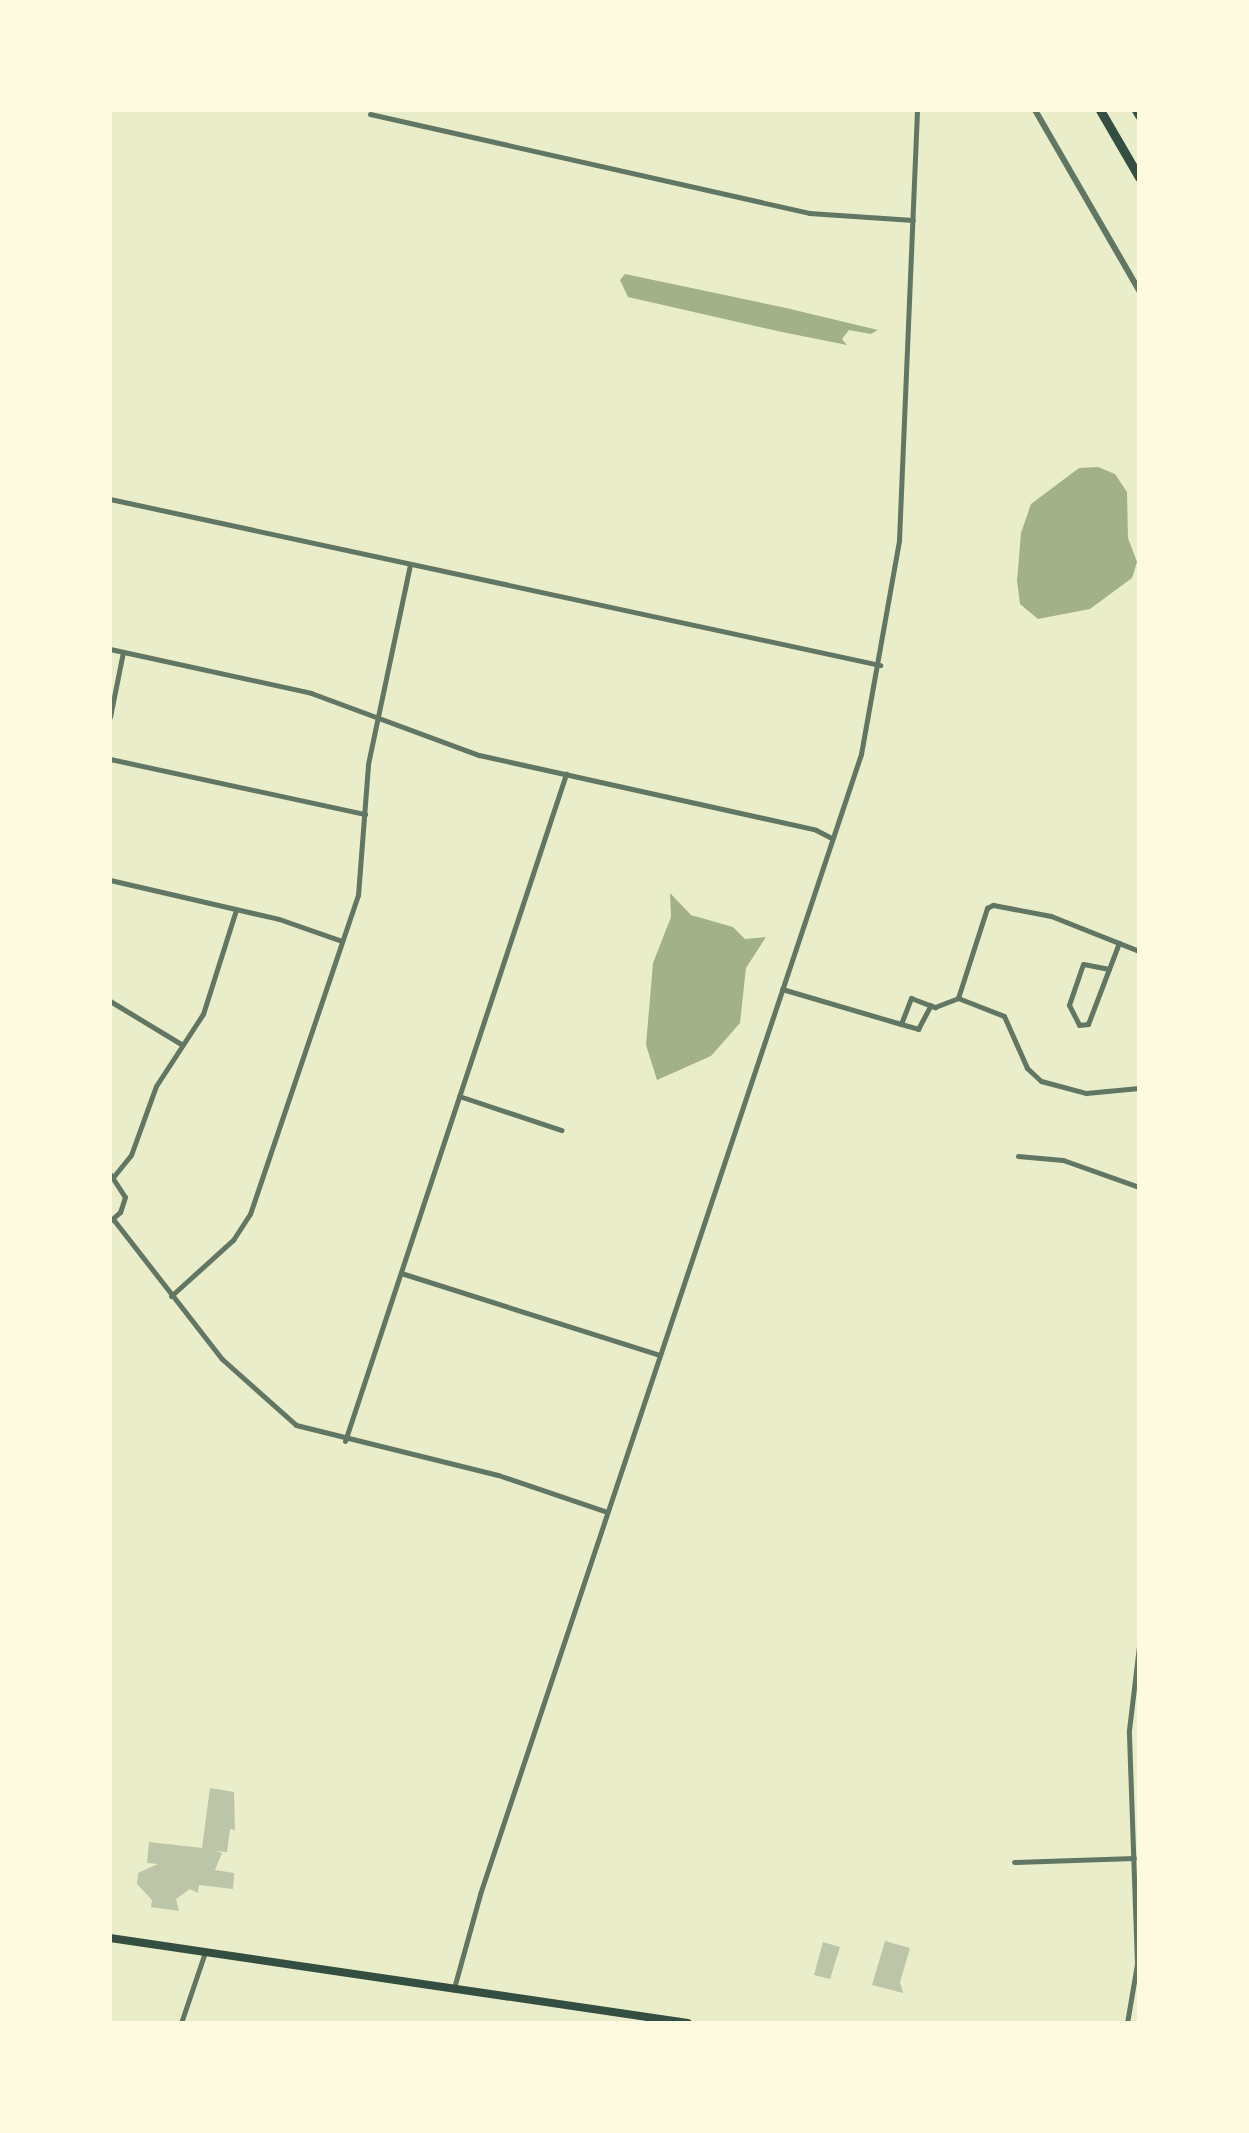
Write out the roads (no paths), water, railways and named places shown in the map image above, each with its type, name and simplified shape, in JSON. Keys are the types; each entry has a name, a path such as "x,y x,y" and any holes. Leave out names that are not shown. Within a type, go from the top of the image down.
{"highway":[{"path":"1100,110 1139,177"},
{"path":"1136,110 1139,115"}],"main road":[{"path":"110,1938 688,2023"}],"street":[{"path":"454,1988 485,1880 861,754 880,665 899,540 917,110"},
{"path":"1035,110 1139,290"},
{"path":"370,114 809,213 913,220"},
{"path":"110,499 880,665"},
{"path":"171,1296 233,1240 250,1214 342,941 363,868 365,814 377,719 410,565"},
{"path":"110,649 311,693 446,747 832,838"},
{"path":"110,717 123,652"},
{"path":"110,759 365,814"},
{"path":"345,1441 566,774"},
{"path":"110,880 236,910 342,941"},
{"path":"958,998 987,908 993,905 1051,916 1139,951"},
{"path":"236,910 208,1003 156,1086 138,1138 112,1175 125,1197 112,1220 171,1296 265,1402 296,1425 345,1441 443,1460 607,1512"},
{"path":"1109,969 1083,964 1069,1005 1079,1025 1088,1024 1119,943"},
{"path":"782,989 918,1029 931,1005"},
{"path":"901,1024 911,998 931,1005 958,998 1004,1016 1027,1068 1041,1081 1086,1093 1139,1088"},
{"path":"110,1001 181,1044"},
{"path":"459,1096 561,1130"},
{"path":"1018,1156 1063,1160 1139,1187"},
{"path":"401,1273 659,1355"},
{"path":"1127,2023 1137,1964 1129,1730 1139,1646"},
{"path":"1014,1862 1134,1858"},
{"path":"181,2023 205,1952"}]}
